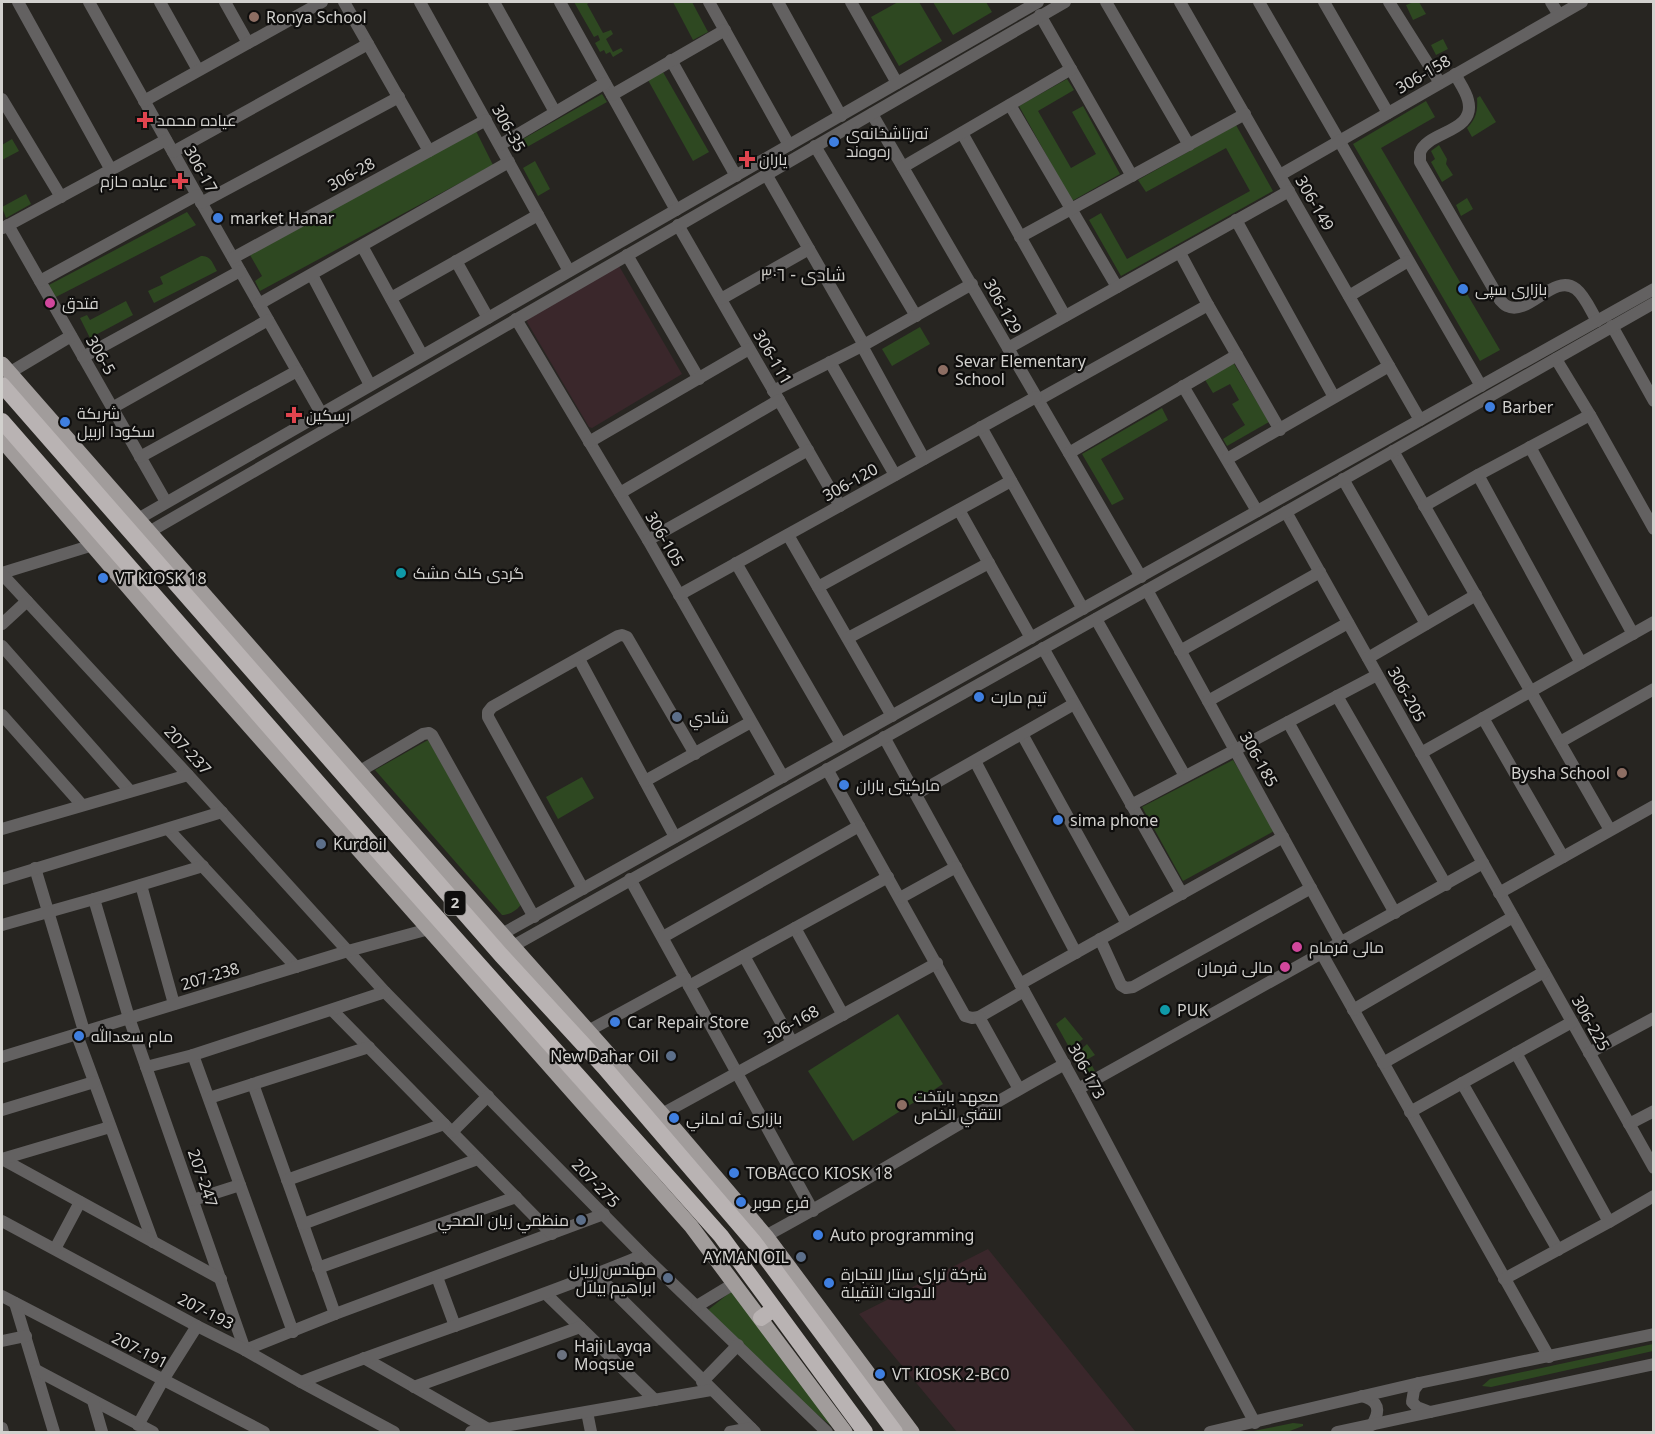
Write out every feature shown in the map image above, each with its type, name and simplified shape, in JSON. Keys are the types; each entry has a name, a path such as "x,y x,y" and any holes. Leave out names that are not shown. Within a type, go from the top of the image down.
{"highway":[{"name":"2","path":"4,374 236,641 371,807 502,945 604,1067 656,1117 760,1239 895,1432"},
{"name":"2","path":"4,438 251,717 354,823 481,978 721,1236 768,1313 865,1432"},
{"path":"354,823 360,826 370,823 373,816 371,807"},
{"path":"383,857 380,849 384,840 393,837 401,840"}],"main road":[{"path":"30,406 138,519 236,641 360,771 502,945 588,1031 656,1117"},
{"path":"4,438 93,545 188,646"},
{"path":"251,717 429,929 481,978 691,1226 735,1283 768,1313 845,1432"},
{"path":"760,1239 912,1432"}],"street":[{"path":"18,2 111,170"},
{"name":"306-17","path":"90,2 321,413"},
{"path":"160,2 198,70"},
{"path":"225,2 248,43"},
{"path":"144,100 322,2"},
{"path":"344,2 429,151"},
{"name":"306-35","path":"420,2 569,271"},
{"path":"494,2 555,112"},
{"path":"560,2 676,210"},
{"path":"709,2 789,145"},
{"path":"778,2 841,116"},
{"path":"851,2 897,83"},
{"path":"138,519 1038,2"},
{"path":"149,532 1065,2"},
{"path":"1106,2 1189,145"},
{"path":"1259,2 1481,386"},
{"path":"1324,2 1388,113"},
{"path":"1389,2 1440,83"},
{"path":"1551,2 1559,15"},
{"name":"306-158","path":"1280,175 1582,2"},
{"name":"306-149","path":"1186,4 1245,114 1420,420"},
{"path":"1040,15 1132,176"},
{"path":"612,94 725,30"},
{"path":"978,36 985,48"},
{"path":"173,152 368,44"},
{"path":"671,60 732,178 736,192"},
{"path":"903,167 1071,69"},
{"path":"1455,74 1468,99 1470,108 1466,119 1460,125 1426,144 1420,153 1420,162 1500,300 1507,306 1520,307 1553,288 1563,285 1579,291 1597,321"},
{"path":"500,145 605,82"},
{"path":"40,281 399,97"},
{"path":"2,99 61,197"},
{"path":"1010,105 1117,287"},
{"name":"306-129","path":"872,114 1141,577"},
{"path":"1020,237 1245,114"},
{"name":"306-28","path":"233,258 486,120"},
{"path":"962,133 1065,316"},
{"path":"4,227 166,140"},
{"path":"815,146 916,316"},
{"path":"259,304 509,162"},
{"path":"766,174 924,459"},
{"path":"1008,348 1289,191"},
{"path":"391,298 538,215"},
{"path":"1236,220 1334,397"},
{"name":"306-111","path":"678,225 840,506"},
{"name":"306-5","path":"4,227 40,281 140,457 161,505 152,513 154,519 159,523 166,522"},
{"path":"362,246 422,355"},
{"path":"721,299 809,249"},
{"path":"1180,253 1280,429"},
{"path":"627,255 699,379"},
{"path":"456,261 488,318"},
{"path":"1349,296 1408,261"},
{"path":"83,357 240,271"},
{"path":"312,275 370,385"},
{"path":"620,493 830,362 863,346 972,284"},
{"path":"502,945 630,879 1286,512 1393,451 1597,321 1653,290"},
{"path":"502,945 534,917 1420,420 1481,386 1556,359 1653,303"},
{"name":"306-120","path":"679,595 1208,305"},
{"name":"306-105","path":"516,319 648,540 783,777"},
{"path":"112,408 268,320"},
{"path":"1612,326 1653,401"},
{"path":"4,374 71,336"},
{"path":"589,442 750,349"},
{"path":"1069,453 1237,355"},
{"path":"1556,359 1653,529"},
{"path":"830,362 895,475"},
{"path":"1227,459 1389,366"},
{"path":"140,457 297,371"},
{"path":"1183,386 1257,512"},
{"path":"1424,506 1590,415"},
{"path":"981,428 1083,609"},
{"path":"1530,447 1633,634"},
{"path":"648,540 808,450"},
{"path":"1393,451 1610,830"},
{"path":"1478,475 1581,663"},
{"path":"1343,479 1426,624"},
{"path":"818,587 1011,481"},
{"path":"959,510 1030,638"},
{"name":"306-205","path":"1286,512 1499,893"},
{"path":"1220,532 1228,545"},
{"path":"788,535 892,716"},
{"path":"2,574 93,545"},
{"path":"736,563 842,744"},
{"path":"848,638 989,563"},
{"path":"1180,651 1320,572"},
{"name":"207-237","path":"2,574 348,951"},
{"name":"306-185","path":"1147,590 1341,943"},
{"path":"1368,658 1476,595"},
{"path":"2,624 27,601"},
{"path":"1096,619 1185,777"},
{"path":"1208,700 1348,623"},
{"path":"1421,753 1653,623"},
{"path":"583,889 488,717 488,712 622,635 627,637 695,754"},
{"path":"2,646 130,792"},
{"path":"1042,648 1182,894"},
{"path":"579,659 675,837"},
{"path":"1131,805 1377,675"},
{"path":"1560,742 1653,689"},
{"path":"1337,696 1446,885"},
{"path":"920,700 927,713"},
{"path":"916,794 1074,704"},
{"path":"1483,718 1563,857"},
{"path":"4,722 82,805"},
{"path":"645,781 751,722"},
{"path":"1288,722 1395,913"},
{"path":"360,771 423,734 429,733 434,738 534,917"},
{"path":"1022,735 1127,924"},
{"name":"306-173","path":"884,737 1065,1064 1255,1423"},
{"path":"975,761 1076,952"},
{"path":"827,769 965,1016 972,1018 979,1017 1076,952 1283,837"},
{"path":"2,829 188,775"},
{"path":"1499,893 1653,806"},
{"path":"2,879 222,812"},
{"path":"663,938 859,826"},
{"path":"168,829 296,967"},
{"path":"1078,1089 1483,863"},
{"path":"2,925 203,866"},
{"path":"900,898 956,867"},
{"path":"35,868 94,1082 153,1242"},
{"path":"588,1031 744,956 888,877"},
{"path":"630,879 813,1211"},
{"path":"141,885 174,1004"},
{"path":"1100,939 1121,985 1126,988 1133,987 1311,888"},
{"name":"306-225","path":"1499,893 1653,1168"},
{"name":"207-247","path":"94,899 129,1018 245,1350"},
{"path":"1353,1010 1513,917"},
{"path":"795,928 843,1015"},
{"name":"207-238","path":"2,1057 348,951 429,929"},
{"name":"207-275","path":"348,951 385,992 643,1254 827,1432"},
{"path":"1322,954 1549,1357"},
{"path":"744,956 792,1042"},
{"name":"306-168","path":"656,1117 937,963"},
{"path":"1383,1063 1544,972"},
{"path":"146,1067 193,1055 385,992"},
{"path":"332,1010 552,1234"},
{"path":"979,1017 1019,1089"},
{"path":"1589,1053 1653,1018"},
{"path":"1410,1112 1572,1022"},
{"path":"209,1098 369,1047"},
{"path":"1516,1053 1609,1222"},
{"path":"193,1055 293,1332"},
{"path":"760,1239 813,1211 1065,1064"},
{"path":"2,1110 94,1082"},
{"path":"1462,1083 1558,1250"},
{"path":"253,1084 335,1314"},
{"path":"287,1180 448,1128 488,1096"},
{"path":"1629,1124 1653,1111"},
{"path":"2,1159 110,1127"},
{"path":"2,1159 221,1280"},
{"path":"303,1224 478,1159"},
{"path":"194,1200 240,1185"},
{"path":"1504,1279 1653,1196"},
{"path":"318,1268 516,1197"},
{"path":"55,1249 80,1203"},
{"path":"245,1350 604,1214"},
{"name":"207-193","path":"2,1221 394,1432"},
{"path":"301,1383 364,1358 546,1294 643,1254"},
{"path":"596,1275 753,1430"},
{"path":"437,1276 455,1326"},
{"path":"697,1306 735,1283"},
{"path":"546,1294 655,1400"},
{"name":"207-191","path":"2,1296 264,1432"},
{"path":"15,1303 54,1432"},
{"path":"138,1425 197,1326"},
{"path":"414,1388 580,1327"},
{"path":"1210,1432 1419,1383 1653,1334"},
{"path":"2,1341 26,1336"},
{"path":"471,1432 655,1400 707,1386 738,1345"},
{"path":"364,1358 488,1430"},
{"path":"1337,1432 1371,1428 1430,1412 1653,1364"},
{"path":"36,1370 153,1432"},
{"path":"1419,1383 1414,1390 1412,1402 1417,1407 1430,1412"},
{"path":"1362,1396 1370,1398 1377,1407 1376,1418 1371,1428"},
{"path":"93,1401 102,1432"},
{"path":"587,1412 591,1432"},
{"path":"2,1428 3,1432"},
{"path":"730,1432 753,1430"}],"shaded area":[{"path":"619,266 682,374 592,428 589,427 527,322 528,318"},
{"path":"988,1249 1135,1431 957,1432 859,1314"}],"green space":[{"path":"574,2 590,2 587,4 603,33 611,30 613,34 606,39 613,52 621,48 623,51 613,57 610,52 606,54 604,50 600,52 595,43 600,40 598,35 594,37"},
{"path":"673,2 692,2 708,32 693,40"},
{"path":"898,2 919,2 942,41 899,66 871,17"},
{"path":"933,2 986,2 992,12 953,35"},
{"path":"1419,2 1426,14 1413,20 1406,5"},
{"path":"1443,39 1448,49 1436,55 1431,45"},
{"path":"663,72 709,152 693,161 648,80"},
{"path":"1067,79 1074,90 1038,111 1071,168 1096,154 1072,112 1083,106 1120,174 1072,201 1019,106"},
{"path":"602,94 607,102 527,147 523,139"},
{"path":"1480,96 1496,122 1472,137 1467,128 1477,111 1477,98"},
{"path":"1426,101 1435,117 1381,148 1500,350 1480,361 1353,144"},
{"path":"1236,125 1273,191 1121,276 1089,220 1101,213 1127,259 1250,191 1226,148 1146,192 1138,180"},
{"path":"475,129 493,165 260,291 255,281 262,276 250,255"},
{"path":"12,139 19,151 2,160 2,145"},
{"path":"1439,145 1453,175 1442,182 1431,162 1435,159 1431,151"},
{"path":"535,161 550,189 538,196 523,168"},
{"path":"26,194 31,204 6,218 2,207"},
{"path":"1467,198 1473,209 1461,216 1456,205"},
{"path":"187,212 196,225 54,298 47,286"},
{"path":"201,256 209,258 217,271 154,303 148,291 163,284 160,277"},
{"path":"126,301 133,315 90,338 80,318 87,315 90,320"},
{"path":"920,327 930,344 892,366 882,349"},
{"path":"1233,362 1269,422 1227,446 1223,439 1245,425 1232,404 1239,400 1230,384 1213,393 1204,378"},
{"path":"1162,408 1168,420 1101,459 1124,499 1112,505 1082,454"},
{"path":"428,740 522,903 510,913 502,915 375,770"},
{"path":"1233,760 1276,830 1183,881 1142,807"},
{"path":"582,777 594,798 558,819 546,797"},
{"path":"898,1014 943,1084 853,1141 808,1071"},
{"path":"1065,1017 1083,1039 1070,1049 1056,1024"},
{"path":"1087,1044 1095,1055 1088,1059 1095,1071 1085,1074 1074,1056"},
{"path":"733,1290 835,1429 803,1403 708,1310"},
{"path":"1653,1344 1653,1351 1491,1387 1482,1386 1490,1379"},
{"path":"1293,1423 1303,1424 1303,1426 1287,1432 1249,1432"}],"place":[{"name":"Ronya School","path":"254,17"},
{"name":"عياده محمد","path":"145,120"},
{"name":"ته‌رتاشخانه‌ی ره‌وه‌ند","path":"834,142"},
{"name":"یاران","path":"747,159"},
{"name":"عياده حازم","path":"180,181"},
{"name":"market Hanar","path":"218,218"},
{"name":"بازاری سپی","path":"1463,289"},
{"name":"فتدق","path":"50,303"},
{"name":"Sevar Elementary School","path":"943,370"},
{"name":"Barber","path":"1490,407"},
{"name":"رسکین","path":"294,415"},
{"name":"شريكة سكودا اربيل","path":"65,422"},
{"name":"گردی کلک مشک","path":"401,573"},
{"name":"VT KIOSK 18","path":"103,578"},
{"name":"تيم مارت","path":"979,697"},
{"name":"شادي","path":"677,717"},
{"name":"Bysha School","path":"1622,773"},
{"name":"ماركيتى باران","path":"844,785"},
{"name":"sima phone","path":"1058,820"},
{"name":"Kurdoil","path":"321,844"},
{"name":"مالى فرمام","path":"1297,947"},
{"name":"مالى فرمان","path":"1285,967"},
{"name":"PUK","path":"1165,1010"},
{"name":"Car Repair Store","path":"615,1022"},
{"name":"مام سعدالله","path":"79,1036"},
{"name":"New Dahar Oil","path":"671,1056"},
{"name":"معهد بايتخت التقني الخاص","path":"902,1105"},
{"name":"بازارى ئه لماني","path":"674,1118"},
{"name":"TOBACCO KIOSK 18","path":"734,1173"},
{"name":"فرع موبر","path":"741,1202"},
{"name":"منظمي زيان الصحي","path":"581,1220"},
{"name":"Auto programming","path":"818,1235"},
{"name":"AYMAN OIL","path":"801,1257"},
{"name":"مهندس زريان ابراهيم بيلال","path":"668,1278"},
{"name":"شركة ترای ستار للتجارة الادوات الثقيلة","path":"829,1283"},
{"name":"Haji Layqa Moqsue","path":"562,1355"},
{"name":"VT KIOSK 2-BC0","path":"880,1374"}],"district":[{"name":"شادی - ٣٠٦","path":"803,275"}]}
